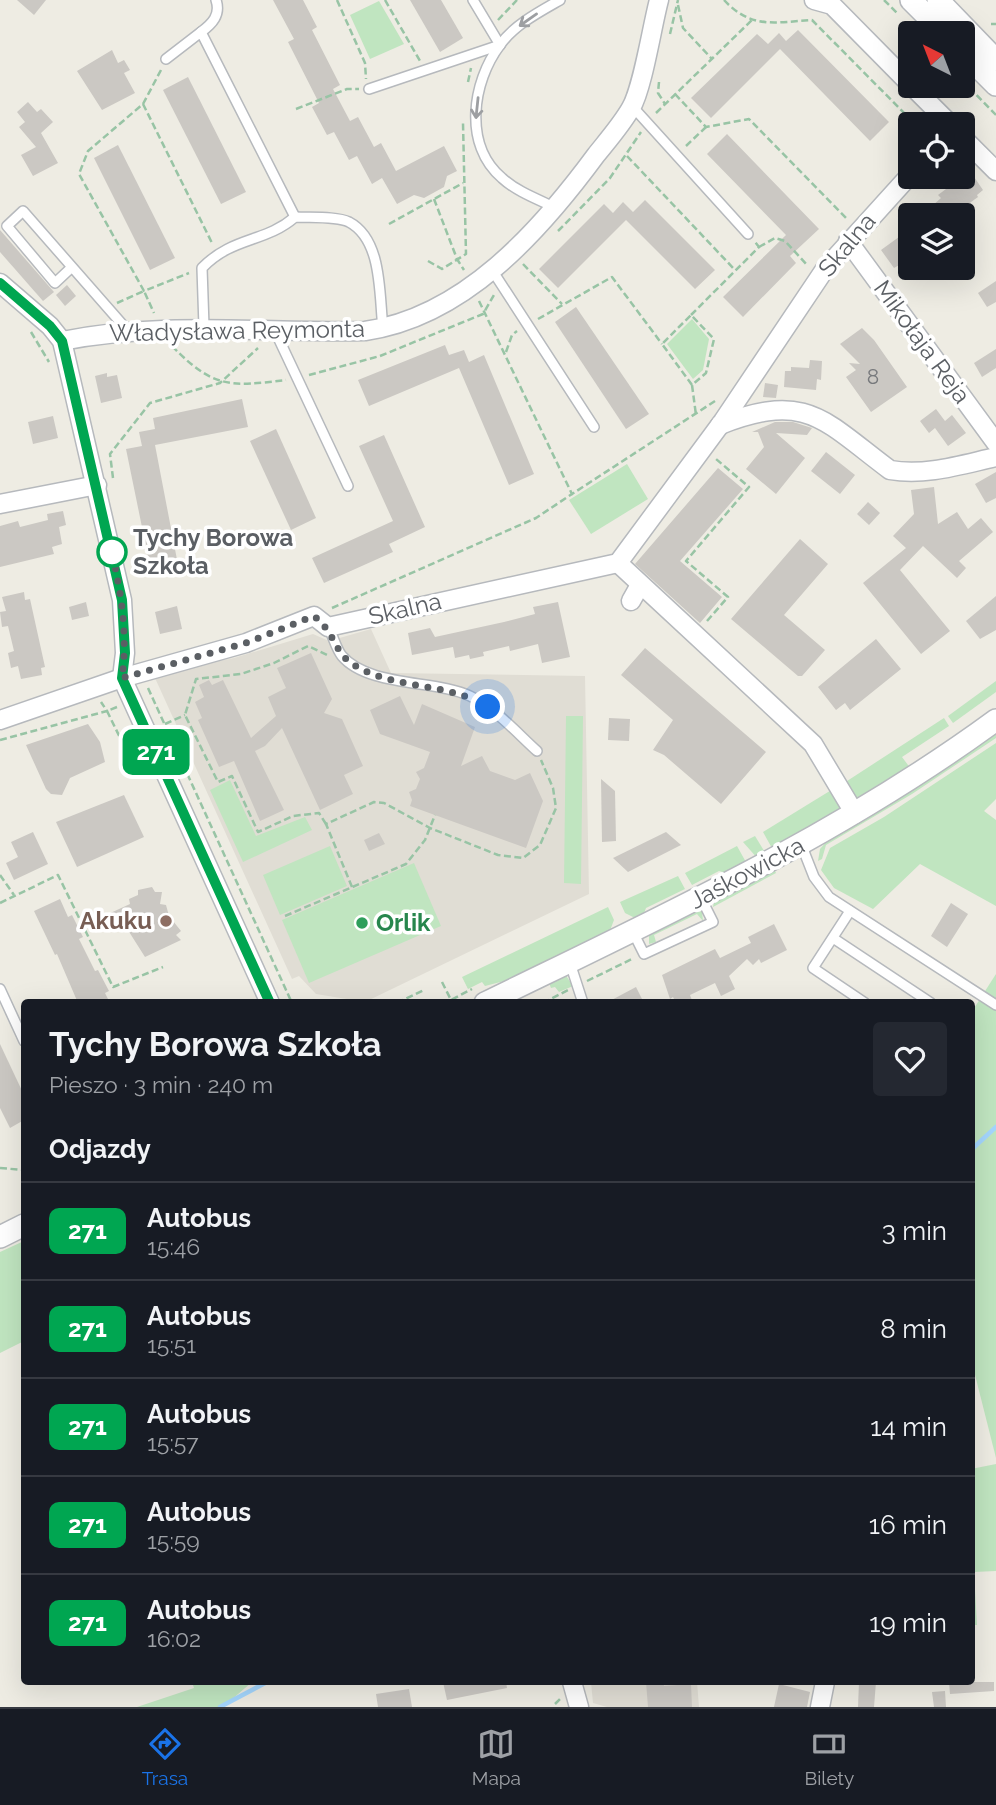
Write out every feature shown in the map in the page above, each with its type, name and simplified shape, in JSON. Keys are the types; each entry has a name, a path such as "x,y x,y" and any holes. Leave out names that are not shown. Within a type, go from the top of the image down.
{"street":[{"path":"814,0 832,5 898,72"},
{"path":"911,0 932,21"},
{"path":"938,0 996,60"},
{"name":"Władysława Reymonta","path":"62,341 129,332 204,327 275,331 383,328 431,310 496,277 576,183 632,106 657,1"},
{"path":"975,64 996,85"},
{"path":"924,98 938,112"},
{"path":"975,150 996,171"},
{"name":"Skalna","path":"1,715 321,621 618,563 720,425 819,278 853,235 898,188"},
{"name":"Mikołaja Reja","path":"853,235 996,443"},
{"path":"0,283 50,326 62,341 105,487 122,600 125,653 122,678 268,999"},
{"path":"720,425 764,410 782,408 805,412 821,417 890,470 904,472 923,473 996,457"},
{"path":"0,504 105,487"},
{"path":"618,563 636,593 813,744 855,814"},
{"name":"Jaśkowicka","path":"478,996 570,962 701,898 855,814 996,720"},
{"path":"0,1237 21,1226"},
{"path":"573,1685 579,1707"},
{"path":"820,1707 824,1685"}],"lane":[{"path":"166,59 214,22 218,6 216,0"},
{"path":"473,0 500,45"},
{"path":"554,207 501,178 481,151 475,117 480,81 500,45 526,20 560,0"},
{"path":"201,33 295,217"},
{"path":"369,89 500,45"},
{"path":"632,106 748,234"},
{"path":"72,267 55,283 7,226 23,211 129,332"},
{"path":"204,327 202,268 217,252 237,242 281,229 295,217 348,222 368,239 376,270 383,328"},
{"path":"496,277 594,426"},
{"path":"275,331 348,486"},
{"path":"321,621 341,656 355,666 392,678 468,694 488,707 537,751"},
{"path":"801,844 814,877 829,897 996,1005"},
{"path":"633,931 644,954 713,922 701,898"},
{"path":"850,911 813,968 851,999"},
{"path":"833,938 925,999"},
{"path":"570,962 582,999"},
{"path":"0,989 21,1034"}],"path":[{"path":"296,109 347,89 369,89 363,72 365,63 337,0"},
{"path":"385,0 426,70"},
{"path":"724,0 762,24 812,20 903,112"},
{"path":"678,1 683,28 712,59"},
{"path":"667,43 678,1"},
{"path":"551,237 610,178 647,122 752,20"},
{"path":"157,318 79,174 88,151 143,104 166,59"},
{"path":"659,75 658,93 665,104"},
{"path":"975,93 996,115"},
{"path":"675,94 706,127"},
{"path":"143,104 217,252"},
{"path":"676,155 706,127 749,119 853,235"},
{"path":"626,156 735,270"},
{"path":"389,224 463,183"},
{"path":"434,199 457,259 470,279"},
{"path":"748,234 759,247"},
{"path":"662,344 759,247 775,238 785,241 819,278"},
{"path":"105,487 110,454 150,403 220,383 257,383 296,378 380,356 483,314 496,277 523,264 532,255"},
{"path":"523,264 562,304"},
{"path":"107,307 202,268"},
{"path":"505,353 512,335 612,277 692,385 696,415"},
{"path":"477,291 483,314 505,353 572,494"},
{"path":"691,314 714,339 706,373 692,385"},
{"path":"28,328 50,365"},
{"path":"220,383 275,331"},
{"path":"168,342 200,372 220,383"},
{"path":"321,621 536,518 721,397"},
{"path":"703,448 749,487 686,561 728,597 705,623"},
{"path":"341,656 334,659 308,646 274,663 241,674 196,679 185,715 218,782 232,776 258,832 293,816 319,813 352,887"},
{"path":"145,681 290,999"},
{"path":"97,697 107,711 130,758"},
{"path":"0,740 107,711 120,705"},
{"path":"164,725 185,715"},
{"path":"326,824 374,802 384,803 430,828 513,858 523,858 534,852 556,808 553,788 537,751"},
{"path":"285,916 406,864 425,840 435,815"},
{"path":"0,875 14,896"},
{"path":"0,903 58,875 113,987 163,967"},
{"path":"551,999 644,954"},
{"path":"442,982 450,999"},
{"path":"405,999 424,990"},
{"path":"458,999 478,996"},
{"path":"0,1168 21,1170"}],"shaded area":[{"path":"371,629 391,673 585,676 589,894 371,999 347,999 316,994 299,976 292,979 155,678 156,674 234,658 313,634 329,641"},
{"path":"591,1685 697,1685 699,1707 607,1707 593,1703"}],"green space":[{"path":"379,1 404,44 370,59 350,15"},
{"path":"692,319 709,339 703,370 693,379 667,344"},
{"path":"627,464 648,499 591,534 569,500"},
{"path":"996,681 996,692 953,723 948,716"},
{"path":"566,716 583,716 581,884 564,883"},
{"path":"944,718 949,726 902,757 911,769 860,799 852,796 844,783"},
{"path":"996,732 996,738 912,794 826,845 822,859 818,861 820,849 828,840"},
{"path":"996,743 996,799 984,811 996,820 996,906 920,864 873,909 834,888 821,870 830,848 884,817"},
{"path":"230,780 256,836 305,817 312,830 243,862 210,790"},
{"path":"833,789 841,807 840,812 773,850 763,832"},
{"path":"755,836 766,854 758,859 743,842"},
{"path":"330,846 347,886 280,915 263,875"},
{"path":"737,846 747,864 729,874 719,871 692,885 685,873"},
{"name":"Orlik","path":"414,863 441,926 309,983 282,920"},
{"path":"774,869 776,873 713,907 714,901"},
{"path":"678,876 685,889 646,908 643,916 635,918 625,913 620,902"},
{"path":"608,907 614,920 609,933 520,977 485,986 482,982 468,989 462,977"},
{"path":"696,909 702,912 703,921 697,914 654,935 656,942 649,944 649,933"},
{"path":"565,974 573,986 559,992 555,987 551,988 549,983"},
{"path":"996,974 996,1458 975,1375 975,1007"},
{"path":"21,1242 21,1342 0,1353 0,1252"},
{"path":"996,1464 996,1571 975,1572 975,1468"},
{"path":"975,1590 977,1625 975,1625"},
{"path":"193,1685 249,1685 223,1707 137,1707 194,1688"}],"building":[{"path":"17,0 46,0 34,15"},
{"path":"273,0 303,0 317,27 312,30 340,85 333,89 350,121 358,117 374,147 381,143 396,171 444,146 457,171 447,176 444,187 424,198 414,195 397,204 382,178 372,184 357,156 349,160 334,132 327,135 312,107 319,103 288,42 294,39"},
{"path":"410,0 441,0 463,38 440,52"},
{"path":"798,30 889,122 870,141 780,49 711,118 691,98 757,34 768,44 779,33 786,41"},
{"path":"112,50 118,63 124,60 130,70 124,73 135,93 102,110 77,71"},
{"path":"188,77 246,192 221,204 163,90"},
{"path":"28,102 37,112 41,109 53,122 41,133 58,163 33,176 21,155 36,147 19,127 25,122 17,112"},
{"path":"727,134 819,229 790,256 796,263 743,317 723,297 786,235 707,154"},
{"path":"118,145 175,258 150,270 94,158"},
{"path":"975,178 983,190 970,203 935,203 941,198 938,195 946,189 975,189"},
{"path":"645,200 715,270 695,289 626,220 558,288 539,269 604,204 613,213 623,202 633,212"},
{"path":"0,230 54,292 43,301 0,252"},
{"path":"898,238 898,266 894,268 881,250"},
{"path":"996,281 996,302 987,307 978,293"},
{"path":"67,285 76,296 65,306 56,295"},
{"path":"576,307 649,414 626,429 555,322"},
{"path":"862,328 874,340 907,387 871,412 846,377 856,370 849,363 860,364 840,344"},
{"path":"445,345 449,355 464,350 469,362 484,355 534,474 509,485 459,368 369,406 358,380"},
{"path":"996,349 996,368 982,377 974,363"},
{"path":"810,360 822,361 821,380 817,379 816,390 784,387 785,371 791,371 791,367 809,368"},
{"path":"107,373 107,377 117,375 122,398 101,403 95,376"},
{"path":"765,383 778,385 776,398 763,397"},
{"path":"242,399 248,427 155,445 179,570 152,576 126,449 142,446 139,432 155,429 153,418"},
{"path":"936,409 945,421 952,415 966,433 948,446 935,428 929,433 920,421"},
{"path":"53,416 58,438 33,444 28,422"},
{"path":"775,422 793,422 812,428 807,435 776,433 805,458 776,494 746,469 764,447 758,432 752,432"},
{"path":"276,429 316,518 291,530 250,441"},
{"path":"384,435 425,527 389,544 393,552 324,583 312,558 393,521 359,446"},
{"path":"826,452 855,475 840,494 811,471"},
{"path":"718,468 743,489 680,561 722,597 700,623 635,564"},
{"path":"996,472 996,498 986,503 975,484"},
{"path":"934,487 938,524 957,512 968,529 981,518 993,532 959,561 966,568 957,578 923,546 900,570 950,631 921,654 863,583 906,548 893,536 914,514 911,490"},
{"path":"868,502 880,513 869,525 857,514"},
{"path":"63,511 66,525 59,527 62,544 52,547 54,554 0,567 0,526 18,521 20,527 48,520 47,514"},
{"path":"800,539 828,564 784,615 825,650 802,676 798,676 731,619"},
{"path":"24,592 25,600 30,599 45,667 41,668 42,675 21,679 18,666 11,668 8,653 14,651 8,626 2,627 0,612 6,611 2,597"},
{"path":"996,596 996,630 980,639 966,621"},
{"path":"86,602 89,616 72,620 69,607"},
{"path":"558,602 570,657 542,663 538,644 510,651 509,646 483,652 484,656 470,659 469,655 455,658 453,647 412,655 408,633 430,628 435,637 535,614 533,607"},
{"path":"177,606 182,629 160,634 155,612"},
{"path":"876,639 901,669 850,710 845,703 836,710 818,687"},
{"path":"645,648 766,752 721,804 664,755 653,750 673,720 621,675"},
{"path":"311,653 332,699 324,713 342,719 363,766 344,775 353,794 320,810 282,728 265,746 255,751 284,810 260,821 234,761 219,767 198,720 202,718 195,702 204,697 199,685 209,680 212,685 223,680 251,738 276,716 268,697 286,688 277,668"},
{"path":"400,696 414,725 422,704 475,727 461,766 482,756 490,771 515,780 530,773 543,801 526,848 410,806 412,800 409,792 416,789 420,779 416,772 424,768 430,752 380,734 370,710"},
{"path":"609,718 630,719 629,741 608,740"},
{"path":"88,724 100,742 105,762 70,778 62,795 51,794 46,789 26,745"},
{"path":"601,779 615,791 616,841 602,842"},
{"path":"124,795 144,837 77,867 56,822"},
{"path":"33,832 48,864 14,880 6,863 18,857 11,842"},
{"path":"666,832 681,845 628,872 613,858"},
{"path":"379,833 385,844 369,851 364,840"},
{"path":"152,887 155,892 162,892 160,904 166,905 169,916 181,931 176,935 181,940 145,957 126,927 114,932 106,915 130,904 129,899 138,895 138,890"},
{"path":"60,899 68,917 72,915 83,937 79,939 95,971 98,970 109,991 105,993 108,999 76,999 57,954 55,955 34,911"},
{"path":"951,903 968,914 947,947 931,936"},
{"path":"774,924 787,950 761,963 759,959 753,965 747,959 729,976 735,989 721,996 715,983 690,995 692,999 670,999 662,975 715,949 720,958 751,943 748,937"},
{"path":"636,987 642,999 614,999"},
{"path":"0,1044 21,1089 21,1122 10,1128 0,1108"},
{"path":"994,1682 994,1691 950,1694 949,1685"},
{"path":"444,1685 506,1685 507,1688 447,1700"},
{"path":"646,1685 691,1685 692,1707 648,1707"},
{"path":"779,1685 810,1692 807,1707 774,1707"},
{"path":"859,1685 876,1685 874,1707 858,1707"},
{"path":"409,1689 412,1707 378,1707 376,1694"},
{"path":"945,1691 946,1707 934,1707 932,1692"}],"waterway":[{"path":"975,1146 996,1127"},
{"path":"220,1707 261,1685"}],"bus line":[{"name":"271","path":"0,283 50,326 62,341 122,600 125,653 122,678 268,999"}],"place":[{"name":"Tychy Borowa Szkoła","path":"112,552"},
{"name":"Akuku","path":"166,921"},
{"name":"Orlik","path":"362,923"}],"route":[{"path":"112,552 111,548 122,600 125,653 122,678 246,643 314,616 328,627 341,656 355,666 415,685 468,694 488,707"}]}
